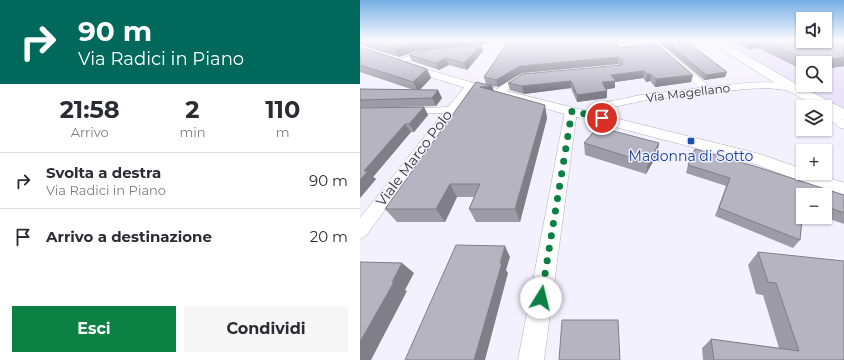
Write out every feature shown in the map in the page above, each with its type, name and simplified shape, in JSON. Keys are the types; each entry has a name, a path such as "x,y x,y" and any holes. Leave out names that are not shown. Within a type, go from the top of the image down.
{"main road":[{"path":"740,57 813,100"},
{"path":"832,110 844,115"},
{"path":"832,112 844,120"}],"street":[{"path":"394,62 411,57"},
{"path":"669,57 708,90"},
{"path":"382,58 470,86 754,158 844,190"},
{"path":"498,92 519,78 537,76"},
{"name":"Via Magellano","path":"579,113 612,103 708,90 768,85 793,88"},
{"name":"Viale Marco Polo","path":"360,231 450,110 470,86"},
{"path":"390,111 450,110"},
{"path":"531,360 579,113"},
{"path":"832,118 844,125"}],"shaded area":[{"path":"742,57 796,57 796,88"},
{"path":"832,57 844,57 844,116 832,109 832,100 816,100 803,92 832,92"}],"building":[{"path":"360,57 390,57 427,69 413,82 360,65"},
{"path":"415,57 470,57 464,63 446,58 436,63"},
{"path":"498,57 672,57 693,75 656,79 651,74 647,74 644,71 611,75 616,81 602,82 607,91 577,95 571,81 522,86 508,83 523,74 622,65 623,60 618,57 520,66 496,80 484,77"},
{"path":"684,57 707,57 727,72 706,75"},
{"path":"832,57 844,57 832,59"},
{"path":"476,82 492,86 480,87 545,105 515,209 469,209 480,184 450,184 436,209 385,209"},
{"path":"360,89 438,90 432,98 360,100"},
{"path":"424,107 409,124 405,124 364,171 368,171 360,180 360,108"},
{"path":"598,127 659,143 648,163 584,143"},
{"path":"695,149 822,188 796,188 796,224 802,224 800,240 719,208 730,178 688,165"},
{"path":"832,191 844,195 844,213 832,209"},
{"path":"456,245 505,246 500,263 502,263 474,360 405,360"},
{"path":"758,252 844,261 844,360 714,360 711,339 799,351 776,283 768,282"},
{"path":"360,262 402,263 392,282 394,282 360,342"},
{"path":"562,320 618,320 620,360 559,360"}],"place":[{"name":"Madonna di Sotto","path":"691,141"}],"route":[{"path":"541,298 572,111 602,118"}]}
